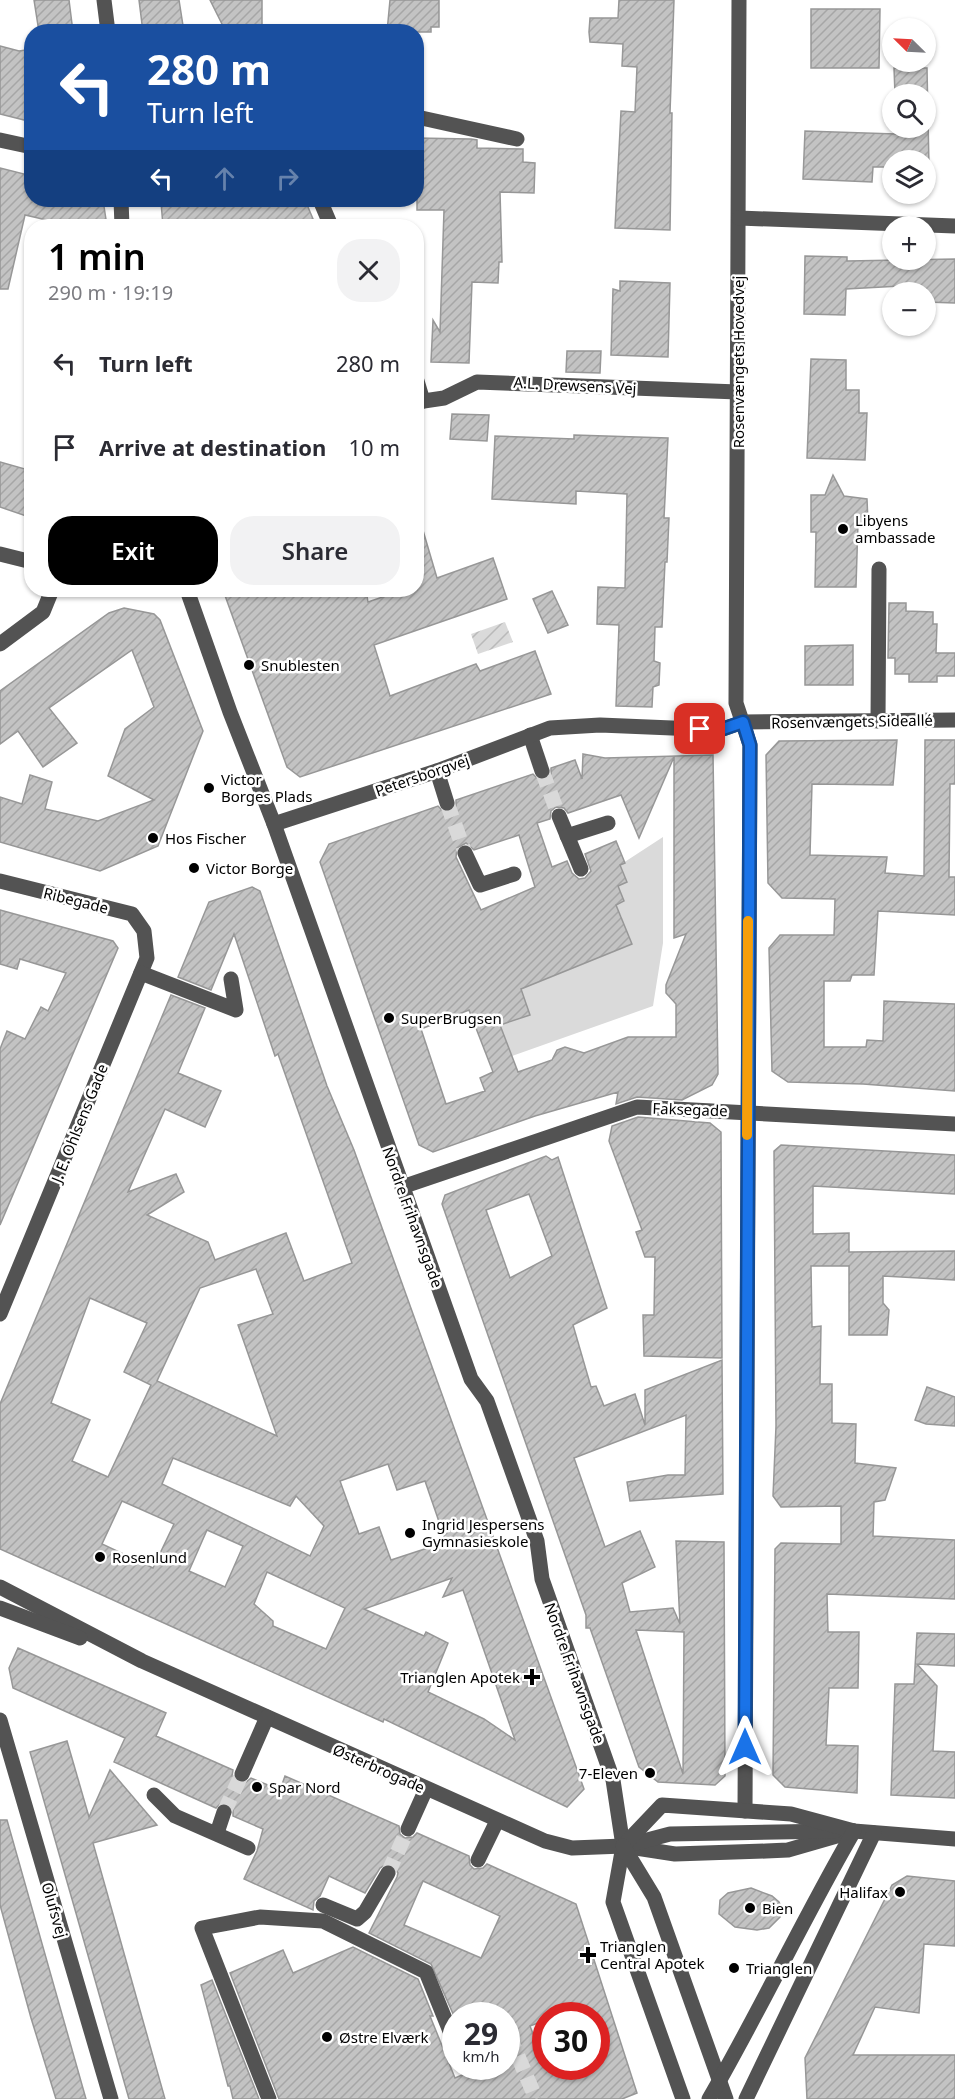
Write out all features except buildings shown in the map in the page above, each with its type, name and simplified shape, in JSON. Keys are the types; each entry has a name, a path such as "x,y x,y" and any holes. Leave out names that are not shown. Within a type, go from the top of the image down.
{"street":[{"path":"104,0 107,24"},
{"name":"Rosenvængets Hovedvej","path":"739,0 736,703 750,745 745,1811"},
{"path":"424,119 517,139"},
{"path":"0,140 24,145"},
{"path":"739,218 955,226"},
{"name":"A.L. Drewsens Vej","path":"424,400 444,398 477,382 738,392"},
{"path":"0,554 24,560"},
{"path":"878,721 879,569"},
{"path":"0,644 43,612 49,597"},
{"name":"Nordre Frihavnsgade","path":"189,597 230,712 274,824 471,1379 488,1401 537,1541 542,1579 613,1780 623,1846"},
{"name":"Rosenvængets Sideallé","path":"569,726 720,730 743,722 955,720"},
{"name":"Petersborgvej","path":"274,824 437,771 530,735 569,726"},
{"path":"530,735 542,771"},
{"path":"437,771 447,803"},
{"path":"559,816 581,869"},
{"path":"567,836 608,823"},
{"path":"465,853 480,885 514,874"},
{"name":"Ribegade","path":"0,881 132,914 144,931"},
{"name":"J. E. Ohlsens Gade","path":"0,1314 147,958 144,931"},
{"path":"141,973 236,1011 231,980"},
{"name":"Faksegade","path":"402,1187 637,1107 747,1111 955,1124"},
{"name":"Østerbrogade","path":"0,1587 142,1661 545,1841 572,1848 623,1846"},
{"name":"Østerbrogade","path":"0,1608 142,1661"},
{"path":"242,1774 267,1717"},
{"name":"Olufsvej","path":"0,1720 111,2099"},
{"path":"408,1829 426,1789"},
{"path":"154,1795 175,1816 248,1848"},
{"path":"682,2099 613,1902 623,1846 662,1805 791,1815 854,1831"},
{"path":"217,1833 224,1812"},
{"path":"478,1860 497,1821"},
{"path":"709,2099 749,2030 816,1896 854,1831"},
{"path":"623,1846 670,1834 854,1831 955,1839"},
{"path":"751,2096 874,1833"},
{"path":"623,1846 654,1897 726,2099"},
{"path":"322,1905 357,1919 366,1912 388,1873"},
{"path":"269,2099 202,1928 260,1917 323,1920 426,1972 442,2011"}],"shaded area":[{"path":"505,622 513,642 478,654 471,634"},
{"path":"663,837 663,943 653,1006 512,1056 491,1001 625,947 614,922 622,918 616,905 624,901 618,886 627,882 620,865"}],"tunnel":[{"path":"542,771 559,816"},
{"path":"447,803 465,853"},
{"path":"224,1812 242,1774"},
{"path":"388,1873 408,1829"},
{"path":"520,2061 536,2099"}],"slow traffic":[{"path":"747,1135 748,921"}],"place":[{"name":"Libyens ambassade","path":"843,529"},
{"name":"Snublesten","path":"249,665"},
{"name":"Victor Borges Plads","path":"209,788"},
{"name":"Hos Fischer","path":"153,838"},
{"name":"Victor Borge","path":"194,868"},
{"name":"SuperBrugsen","path":"389,1018"},
{"name":"Ingrid Jespersens Gymnasieskole","path":"410,1533"},
{"name":"Rosenlund","path":"100,1557"},
{"name":"Trianglen Apotek","path":"532,1677"},
{"name":"7-Eleven","path":"650,1773"},
{"name":"Spar Nord","path":"257,1787"},
{"name":"Halifax","path":"900,1892"},
{"name":"Bien","path":"750,1908"},
{"name":"Trianglen Central Apotek","path":"588,1955"},
{"name":"Trianglen","path":"734,1968"},
{"name":"Østre Elværk","path":"327,2037"}],"route":[{"path":"700,729 720,730 743,722 750,745 745,1747"}]}
